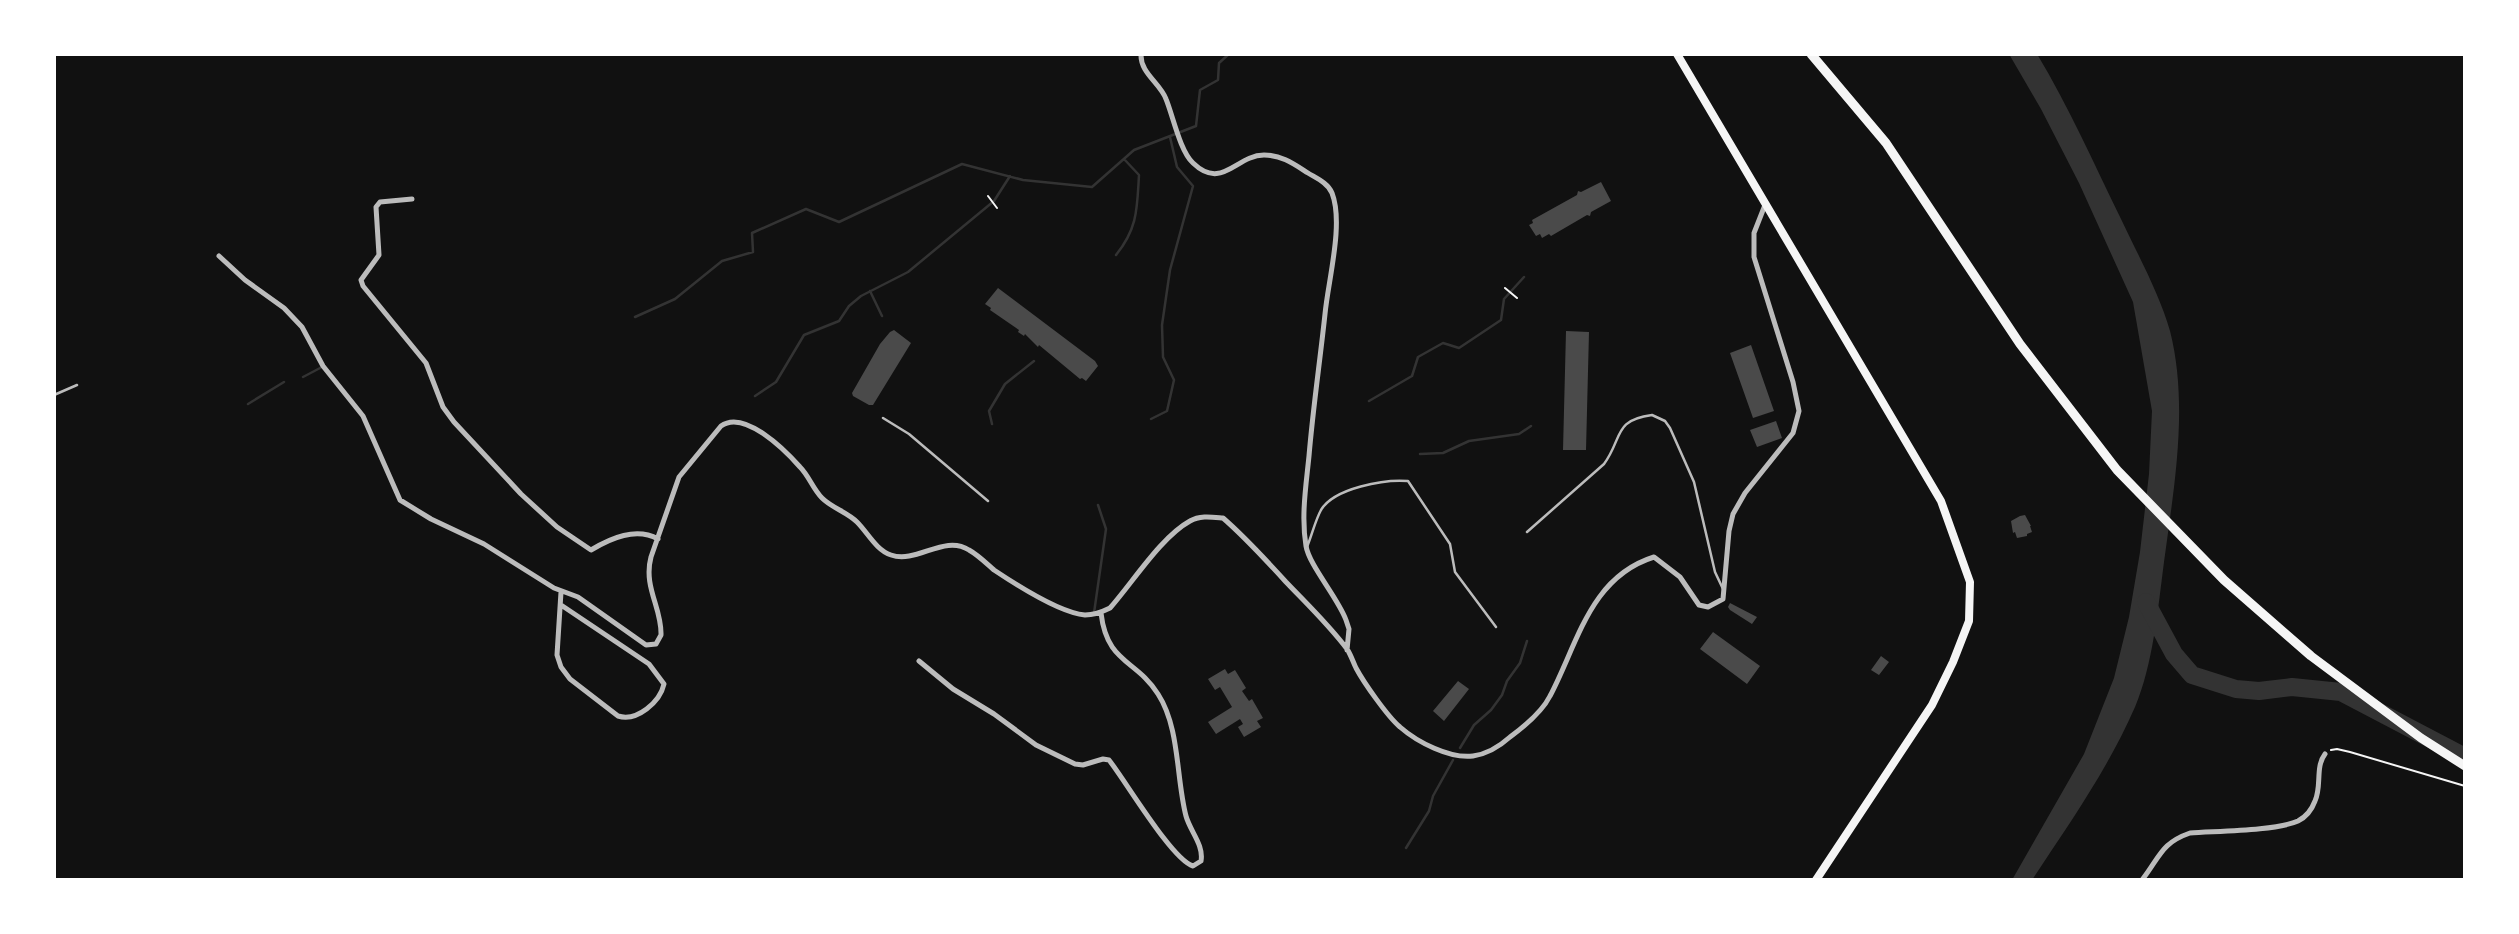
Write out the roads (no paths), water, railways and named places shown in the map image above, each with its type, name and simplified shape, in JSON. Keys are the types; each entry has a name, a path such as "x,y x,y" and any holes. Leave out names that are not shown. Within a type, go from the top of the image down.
{"highway":[{"path":"1811,54 1886,143 2020,344 2117,470 2224,580 2311,656 2465,766"}],"main road":[{"path":"1676,54 1941,501 1958,541 1970,582 1969,621 1932,705 1816,880"}],"street":[{"path":"1141,54 1142,65 1165,95 1192,163 1209,173 1224,173 1261,155 1282,157 1322,181 1332,191 1336,216 1332,270 1316,382 1304,499 1306,550 1343,611 1349,629 1347,650"},
{"path":"412,199 380,202 376,207 379,256 361,280 363,286 426,363 443,407 521,494 557,527 591,551 605,542 631,534 647,534 658,539"},
{"path":"219,256 245,281 284,309 303,327 323,366 363,416 400,499 432,519 484,544 561,592 578,597 646,645 652,646 659,641 661,630 649,587 648,570 679,477 727,422 744,422 770,439 802,469 821,497 855,519 880,549 893,556 907,557 942,546 968,548 1030,593 1078,614 1101,613 1110,608 1176,531 1192,519 1208,516 1223,518 1347,650 1363,678 1399,727 1442,750 1473,756 1488,751 1525,726 1549,698 1581,625 1622,571 1635,563 1654,557 1679,577 1699,605 1709,607 1723,599 1728,531 1733,514 1745,493 1793,433 1799,411 1790,371 1754,257 1754,233 1765,205"},
{"path":"561,592 557,654 565,674 618,716 625,718 639,715 662,692 663,684 658,676 649,664 561,605"},
{"path":"919,661 953,689 1037,745 1076,764 1109,760 1166,839 1188,865 1193,866 1201,861 1201,851 1186,816 1167,713 1149,681 1114,652 1102,624 1101,613"},
{"path":"2142,880 2162,849 2180,836 2276,826 2297,821 2316,800 2320,763 2325,754"}],"lane":[{"path":"54,395 77,386"},
{"path":"1527,532 1604,464 1622,426 1631,419 1653,415 1665,421 1670,428 1689,471 1715,572 1723,589"},
{"path":"883,418 909,434 988,501"},
{"path":"1306,550 1321,510 1332,498 1364,486 1408,481 1450,544 1455,572 1496,627"}],"waterway":[{"path":"635,317 675,299 722,261 753,252 752,233 806,209 839,222 962,164 1023,180 1092,187 1134,150 1196,126 1200,90 1218,80 1219,63 1229,54"},
{"path":"1151,419 1167,411 1174,380 1163,357 1162,325 1170,270 1193,186 1177,167 1170,137"},
{"path":"1116,255 1129,236 1138,198 1139,175 1124,159"},
{"path":"755,396 776,382 804,335 839,321 849,306 861,296 908,272 994,201 1010,176"},
{"path":"1369,401 1412,376 1418,357 1443,343 1459,348 1501,320 1504,299 1524,277"},
{"path":"870,291 882,316"},
{"path":"992,424 989,411 1005,384 1034,361"},
{"path":"303,377 322,367"},
{"path":"248,404 284,382"},
{"path":"1420,454 1443,453 1469,441 1519,434 1531,426"},
{"path":"1094,613 1106,529 1098,505"},
{"path":"2146,602 2174,654 2192,675 2236,689 2259,691 2292,687 2341,692 2465,757"},
{"path":"1460,748 1474,725 1491,710 1502,695 1507,681 1520,663 1527,641"},
{"path":"1406,848 1429,811 1433,796 1453,760"}]}
